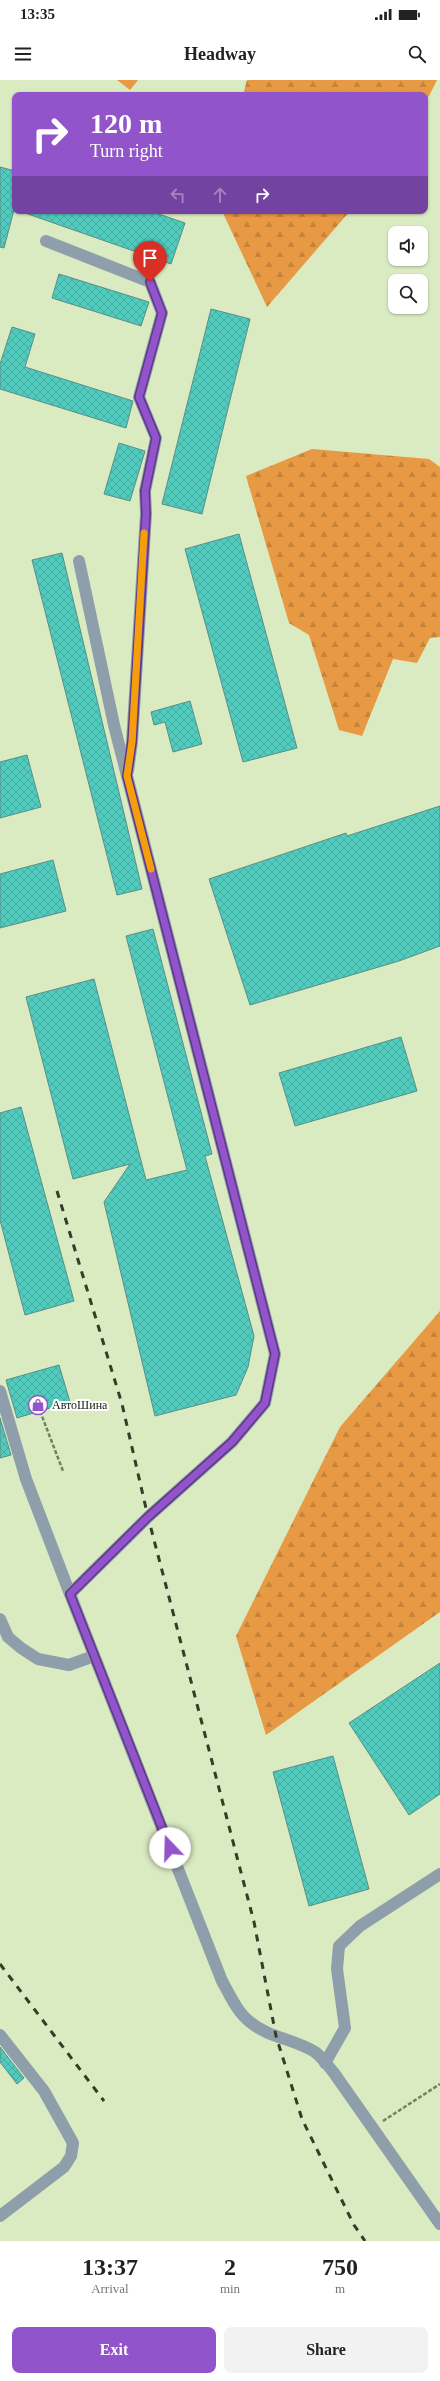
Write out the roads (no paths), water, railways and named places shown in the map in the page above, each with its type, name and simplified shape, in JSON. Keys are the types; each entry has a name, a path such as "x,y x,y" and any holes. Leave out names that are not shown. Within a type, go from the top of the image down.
{"lane":[{"path":"46,240 150,282 162,313 139,397 156,438 145,491 146,514 132,742 127,776"},
{"path":"70,1594 148,1517 232,1442 265,1403 275,1354 127,776 79,561"},
{"path":"0,1391 26,1479 222,1981 236,2007 249,2022 263,2031 297,2043 316,2053 325,2063 373,2128 440,2224"},
{"path":"0,1619 8,1637 38,1659 69,1665 94,1656"},
{"path":"325,2063 346,2028 337,1969 339,1946 360,1926 440,1874"},
{"path":"0,2035 44,2091 74,2143 71,2156 64,2167 0,2216"}],"railway":[{"path":"57,1191 122,1404 148,1517 254,1922 276,2036 302,2119 354,2225 365,2241"},
{"path":"0,1964 104,2101"}],"place":[{"name":"АвтоШина","path":"38,1405"}]}
